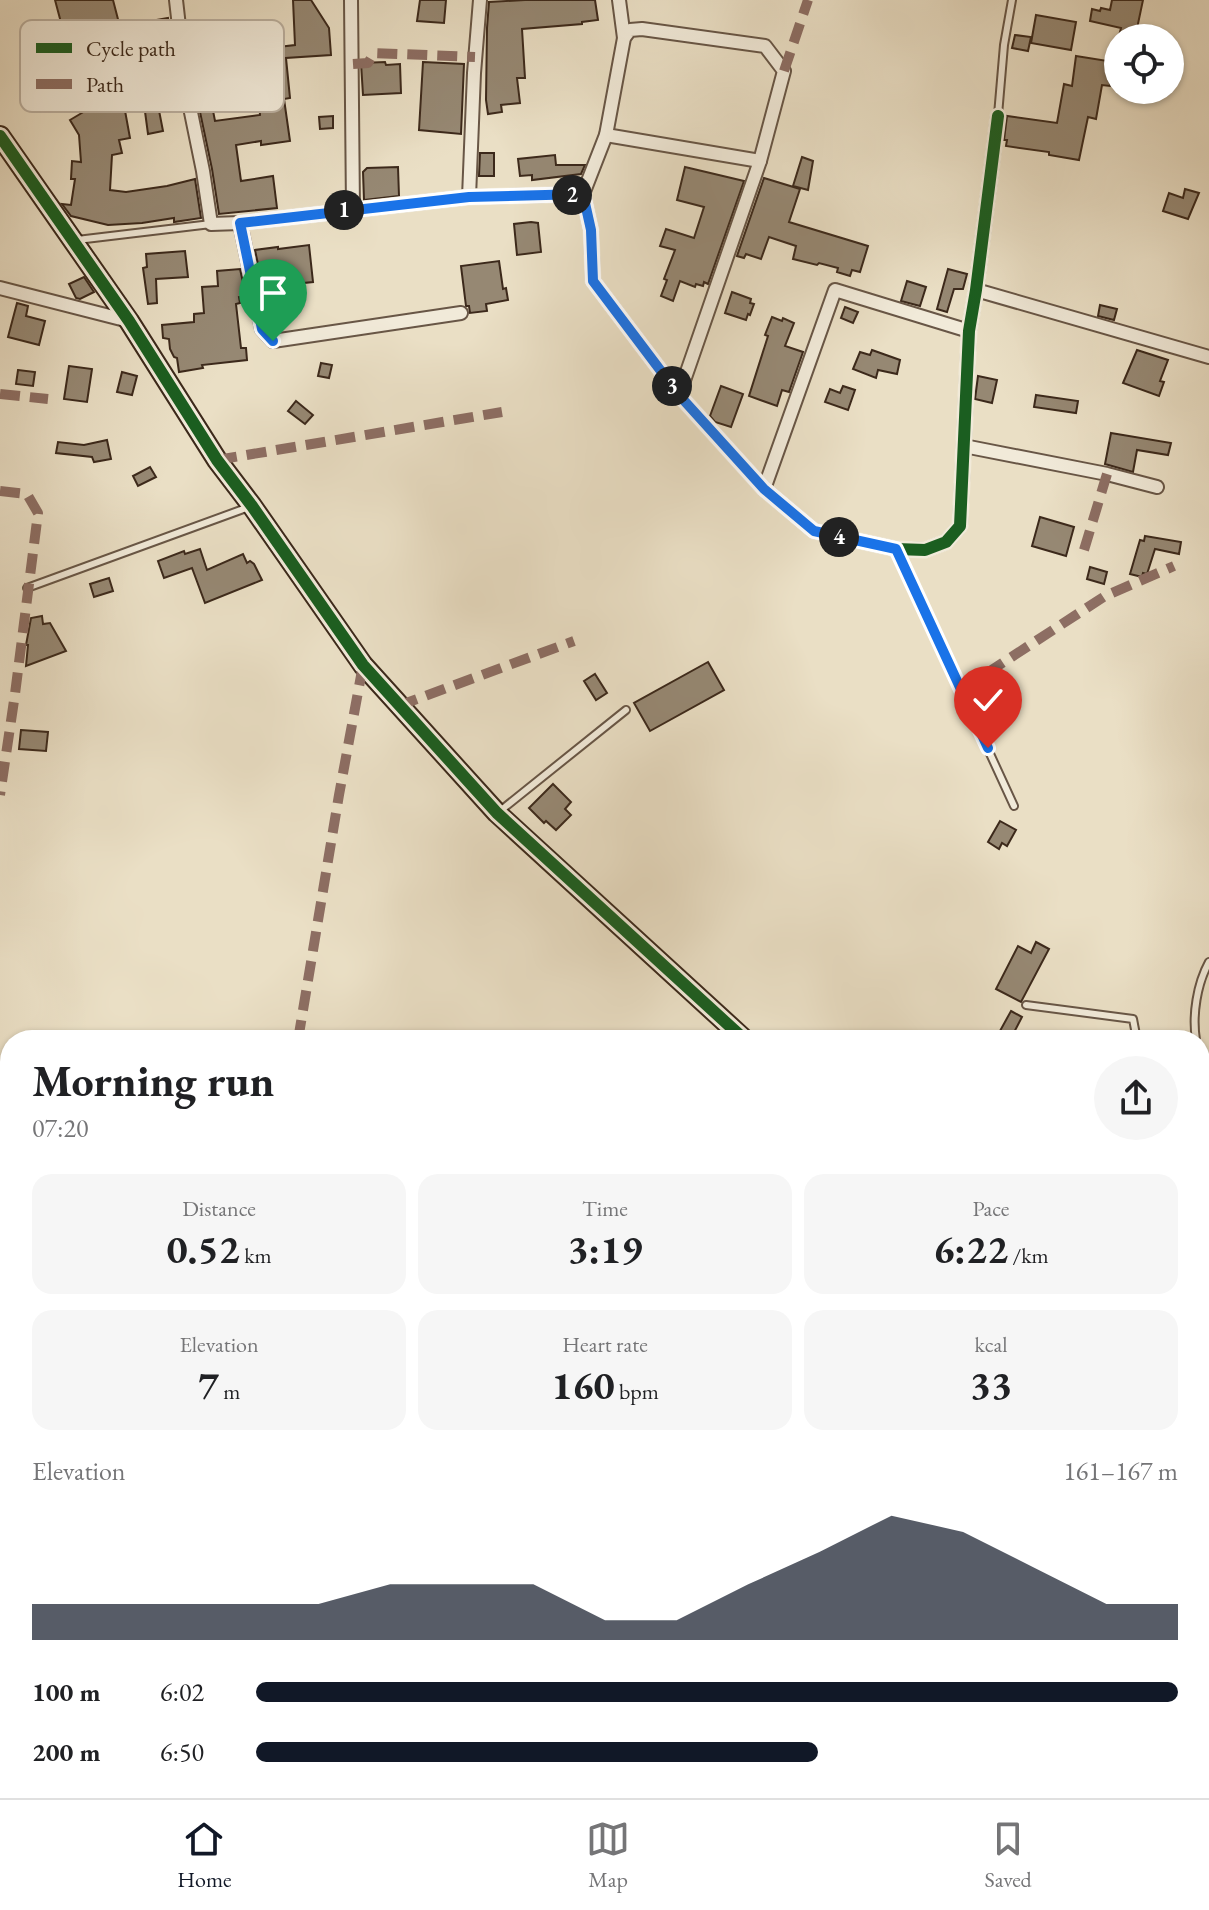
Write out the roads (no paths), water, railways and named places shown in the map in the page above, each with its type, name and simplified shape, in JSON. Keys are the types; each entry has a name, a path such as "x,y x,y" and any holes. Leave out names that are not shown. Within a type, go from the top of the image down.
{"street":[{"path":"176,0 178,20"},
{"path":"351,0 353,209"},
{"path":"469,197 480,0"},
{"path":"619,0 624,38 606,135 583,194 591,230 593,281 679,395 764,489 814,531 896,549 925,550 946,542 960,526 969,331 998,116"},
{"path":"624,38 630,30 642,29 765,46 784,71 760,161 679,395"},
{"path":"191,112 211,224 469,197 583,194"},
{"path":"606,135 760,161"},
{"path":"0,136 129,321 217,460 363,665 497,813 734,1030"},
{"path":"240,223 262,329 273,341 461,313"},
{"path":"0,288 129,321"},
{"path":"764,489 835,290 969,331"},
{"path":"976,290 1209,357"},
{"path":"964,446 1157,487"}],"lane":[{"path":"998,116 1004,45 1012,0"},
{"path":"74,241 211,224"},
{"path":"27,588 252,506"},
{"path":"896,549 1014,806"},
{"path":"497,813 626,710"},
{"path":"1194,1030 1201,977 1209,962"},
{"path":"1026,1005 1133,1019 1135,1030"}]}
